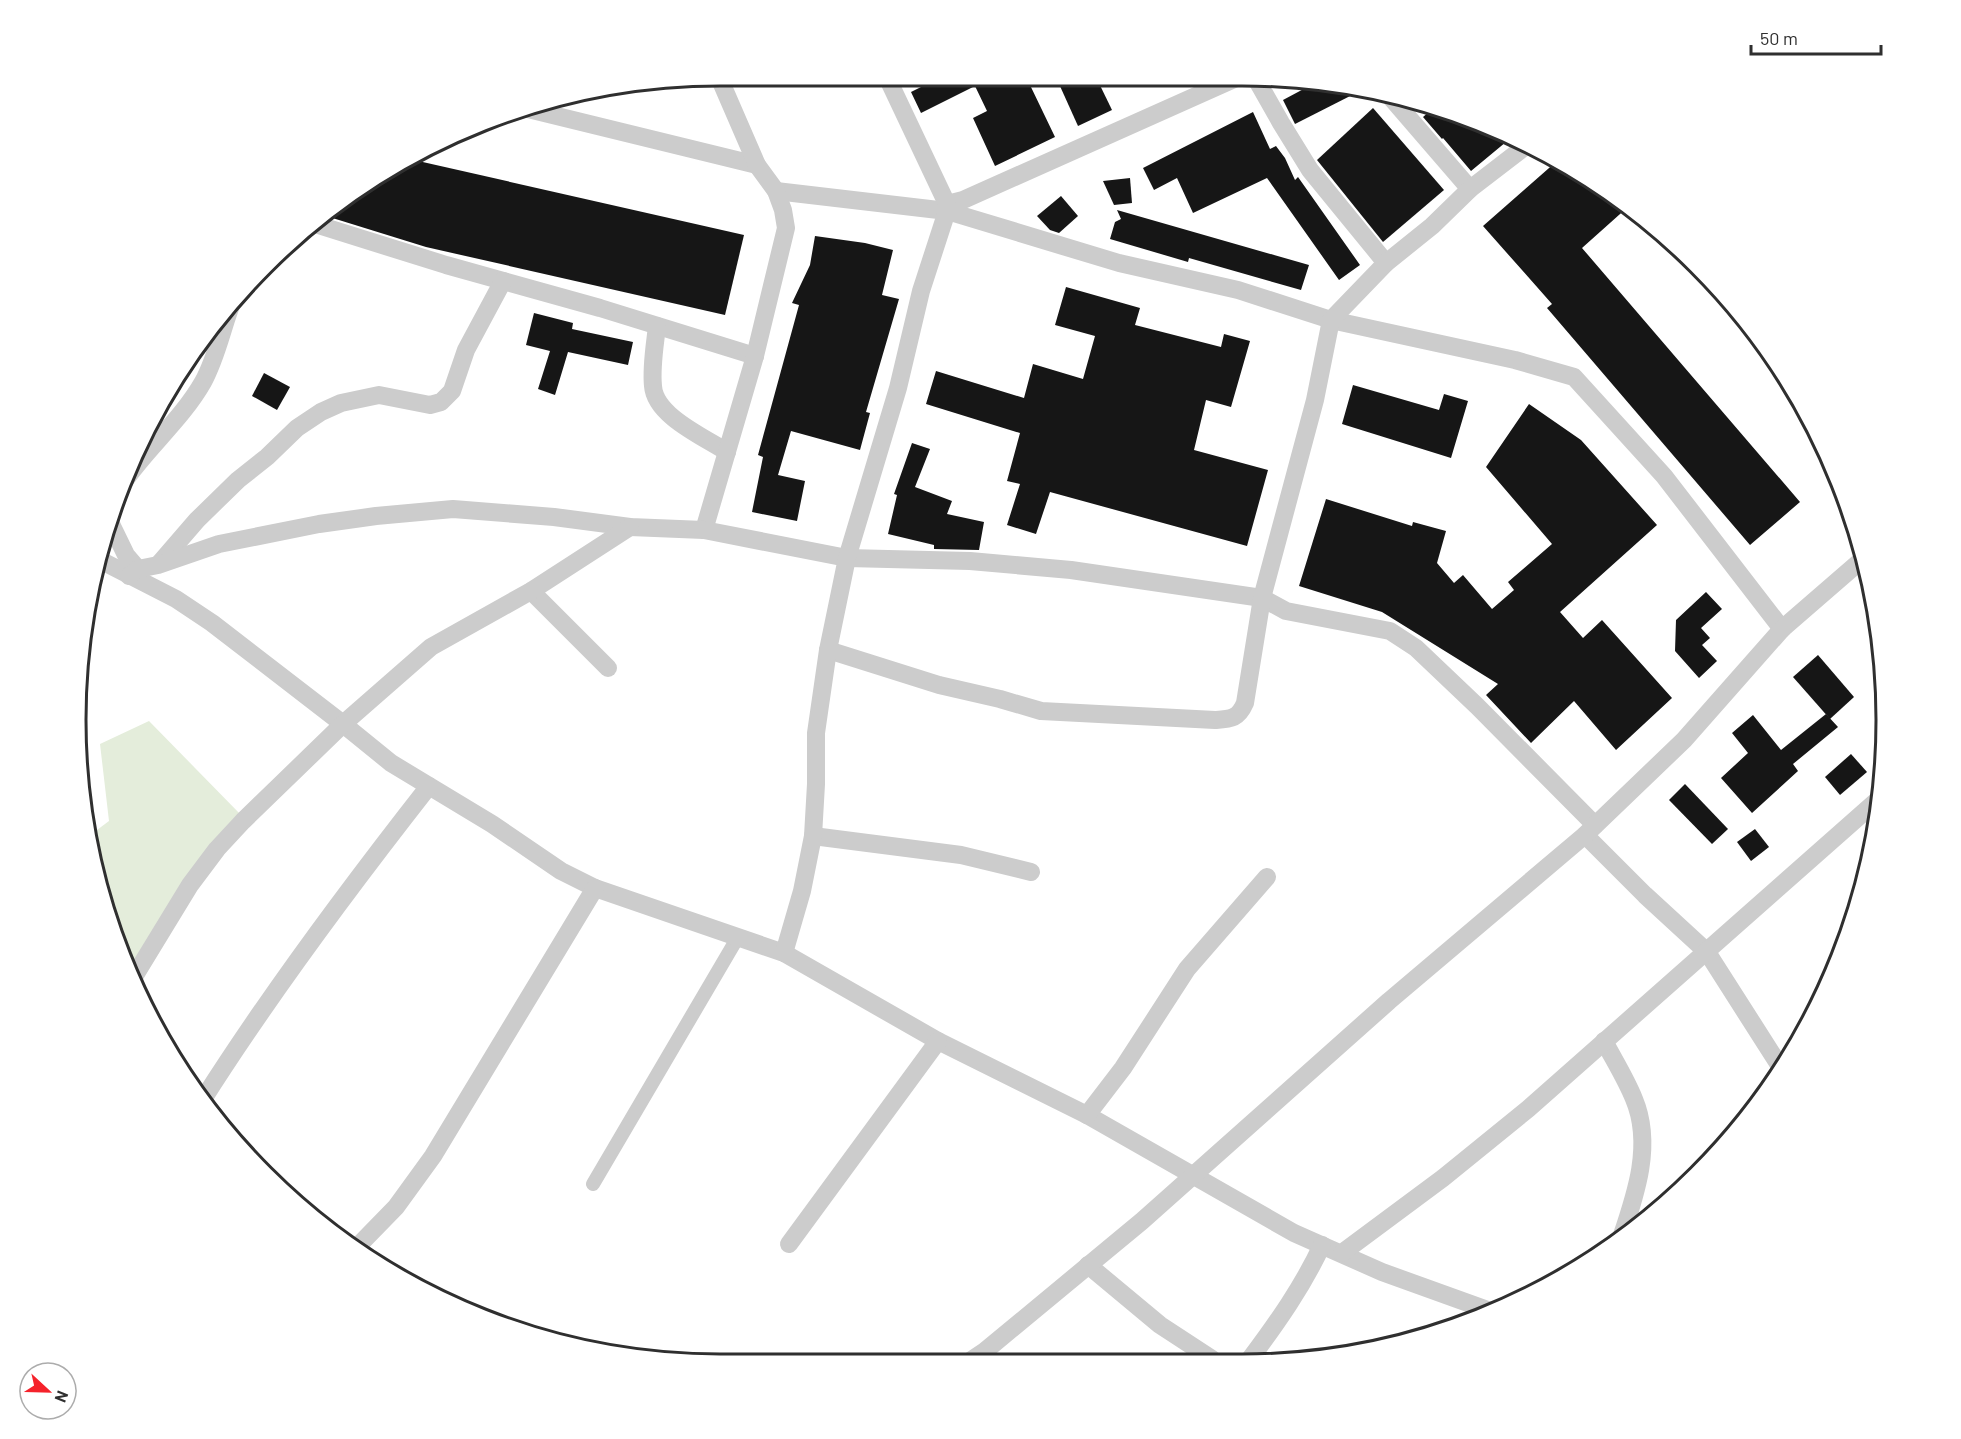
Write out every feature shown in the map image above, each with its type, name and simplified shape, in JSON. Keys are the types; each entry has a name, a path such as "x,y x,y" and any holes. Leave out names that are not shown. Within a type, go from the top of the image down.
{"street":[{"path":"704,530 755,356 786,228 783,210 776,191 757,165 723,86"},
{"path":"784,953 802,891 813,836 816,733 828,650 847,558 898,388 921,291 947,208 891,86"},
{"path":"947,208 1204,86"},
{"path":"1260,86 1310,170 1386,263"},
{"path":"1398,105 1470,189"},
{"path":"539,112 757,165"},
{"path":"828,650 928,682 1041,711 1229,720 1241,713 1245,703 1262,598 1316,400 1331,320 1386,263 1432,226 1470,189 1520,150"},
{"path":"776,191 947,208 1119,263 1238,290 1331,320 1515,360 1574,377 1664,476 1782,629"},
{"path":"322,226 755,356"},
{"path":"158,565 197,520 230,488 297,428 321,412 342,403 379,395 430,405 441,402 452,391 466,350 503,281"},
{"path":"144,455 191,401 212,364 226,323"},
{"path":"657,326 653,388 657,401 671,417 727,452"},
{"path":"134,572 219,544 319,524 453,509 554,517 630,527 704,530 847,558 970,561 1071,570 1262,598 1286,611 1390,631 1416,648 1477,706 1590,830 1645,895 1707,952 1776,1060"},
{"path":"138,970 190,885 218,849 243,821 343,724 431,647 531,591 630,527"},
{"path":"114,531 134,572"},
{"path":"106,562 134,572 212,623 391,763 492,824 561,871 595,888 784,953 938,1041 1087,1115 1195,1175 1258,1214 1382,1272 1479,1307"},
{"path":"980,1354 1195,1175 1389,1000 1590,830 1684,740 1782,629 1856,565"},
{"path":"531,591 608,668"},
{"path":"207,1092 249,1028 376,853 429,786"},
{"path":"1342,1253 1443,1178 1528,1110 1869,808"},
{"path":"813,836 962,855 1031,872"},
{"path":"1087,1115 1124,1068 1187,969 1267,877"},
{"path":"361,1243 396,1207 433,1156 595,888"},
{"path":"593,1184 738,937"},
{"path":"789,1244 938,1041"},
{"path":"1604,1041 1634,1099 1641,1122 1643,1146 1638,1181 1625,1223"},
{"path":"1254,1353 1275,1326 1309,1272 1322,1245"},
{"path":"1088,1265 1160,1325 1204,1354"}],"green space":[{"path":"149,721 241,815 142,980 119,923 98,843 96,831 109,821 100,744"}],"building":[{"path":"923,86 975,86 921,113 911,92"},
{"path":"975,86 1030,86 1055,137 995,166 973,118 987,111"},
{"path":"1060,86 1100,86 1112,110 1078,126"},
{"path":"1304,89 1351,96 1295,124 1283,100"},
{"path":"1373,108 1444,190 1383,242 1317,160"},
{"path":"1253,112 1270,149 1276,146 1285,158 1295,180 1298,177 1360,265 1339,280 1267,178 1193,213 1177,178 1154,190 1143,168"},
{"path":"1427,114 1445,119 1505,143 1471,171 1423,117"},
{"path":"419,161 744,235 725,315 426,247 333,218 367,192"},
{"path":"1551,166 1594,192 1621,213 1582,248 1800,502 1750,545 1547,308 1552,304 1483,226"},
{"path":"1130,178 1132,203 1114,205 1103,181"},
{"path":"1061,196 1078,216 1059,233 1050,230 1037,216"},
{"path":"1117,210 1309,265 1301,290 1189,258 1188,262 1110,239 1115,222 1121,219"},
{"path":"815,236 865,243 893,250 882,295 899,299 866,412 870,413 860,450 791,431 778,475 805,481 797,521 752,512 763,457 758,455 799,305 792,303 810,265"},
{"path":"1066,287 1140,308 1135,325 1221,347 1224,334 1250,341 1231,407 1206,400 1194,450 1268,470 1247,546 1050,492 1036,534 1007,525 1020,484 1007,481 1020,433 926,404 936,371 1024,398 1033,364 1083,379 1095,336 1055,325"},
{"path":"534,313 573,323 572,329 633,342 628,365 568,352 555,395 538,389 550,351 526,345"},
{"path":"264,373 290,387 277,410 252,396"},
{"path":"1353,385 1439,410 1444,394 1468,401 1451,458 1342,424"},
{"path":"1529,404 1581,440 1657,525 1560,612 1583,638 1602,620 1672,698 1616,750 1574,701 1531,743 1486,695 1498,684 1382,612 1299,586 1326,499 1412,526 1413,522 1446,531 1437,563 1454,583 1463,575 1492,609 1514,590 1508,582 1552,544 1486,467"},
{"path":"912,443 930,449 915,487 952,501 947,514 984,522 979,550 934,549 934,545 888,534 897,495 894,494"},
{"path":"1706,592 1722,609 1701,628 1710,638 1702,645 1717,661 1699,678 1675,651 1676,620"},
{"path":"1818,655 1854,697 1830,719 1793,677"},
{"path":"1826,714 1838,727 1793,764 1798,771 1752,813 1721,778 1748,753 1732,733 1753,715 1781,750"},
{"path":"1851,754 1867,772 1840,795 1825,777"},
{"path":"1685,784 1728,829 1712,844 1669,800"},
{"path":"1755,829 1769,847 1751,861 1737,842"}]}
